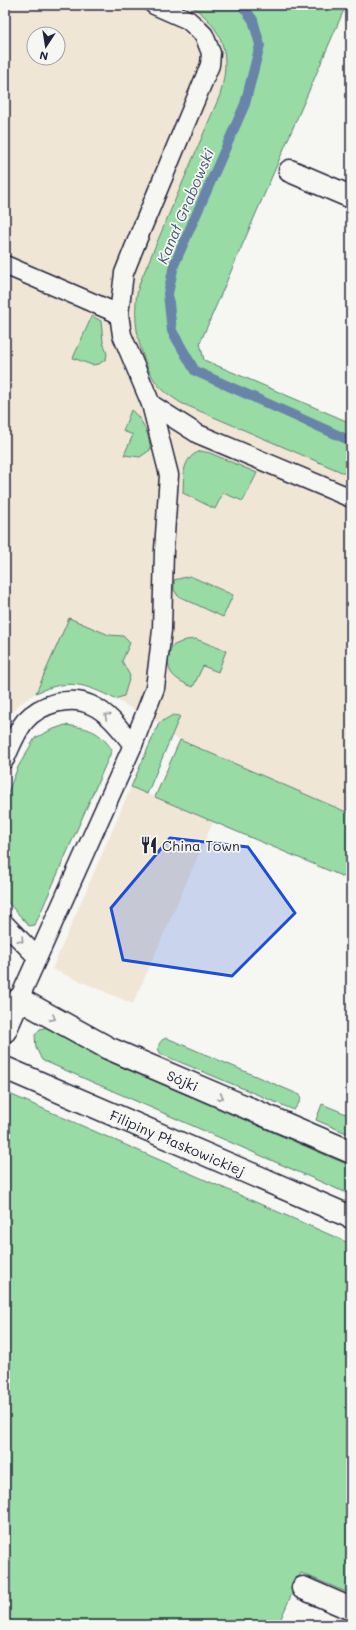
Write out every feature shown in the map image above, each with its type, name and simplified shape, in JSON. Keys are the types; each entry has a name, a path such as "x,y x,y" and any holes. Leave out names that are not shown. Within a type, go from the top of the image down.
{"street":[{"path":"290,171 351,197"},
{"path":"5,1031 19,999"},
{"name":"Sójki","path":"19,999 108,1048 351,1152"},
{"name":"Filipiny Płaskowickiej","path":"5,1068 351,1218"},
{"path":"303,1588 351,1609"}],"lane":[{"path":"19,999 133,745 155,688 162,630 164,550 169,475 151,404 122,335 119,314 124,273 210,65 211,53 204,35 188,20 154,5"},
{"path":"5,265 119,314"},
{"path":"151,404 198,434 351,498"},
{"path":"5,759 17,733 26,720 48,705 59,702 78,702 90,704 116,723 133,745"},
{"path":"5,924 37,956"}],"highlighted area":[{"path":"170,838 248,847 295,913 232,976 123,960 111,908"}],"shaded area":[{"path":"5,5 190,5 199,11 213,26 226,53 181,403 351,476 351,814 171,736 180,716 173,715 159,723 96,689 85,685 59,685 49,687 36,693 20,704 9,716 5,727"},
{"path":"131,787 213,822 133,1004 52,969"}],"green space":[{"path":"190,5 346,5 200,343 204,360 351,423 351,476 181,403 157,384 150,373 142,354 136,323 136,298 140,282 220,95 225,68 225,55 218,33 202,14"},
{"path":"92,316 101,321 103,342 107,354 106,359 99,364 92,365 73,358"},
{"path":"131,410 139,418 149,439 150,450 140,457 124,455 133,435 123,431"},
{"path":"201,451 210,453 257,473 243,501 223,493 215,509 183,493 184,474 187,463 190,458"},
{"path":"190,576 233,595 223,617 178,596 174,590 174,580"},
{"path":"69,618 109,635 123,636 130,643 122,661 130,676 124,696 115,699 86,687 68,684 48,688 36,693"},
{"path":"196,639 226,651 218,672 203,666 193,687 185,684 174,676 169,667 168,661 172,646 186,640"},
{"path":"173,715 180,716 147,794 131,787 159,723"},
{"path":"65,725 80,727 92,731 102,738 112,750 35,925 29,926 5,899 5,800 18,767 35,738"},
{"path":"180,740 351,814 351,880 155,797"},
{"path":"47,1027 54,1029 108,1061 351,1166 351,1195 42,1060 36,1048 35,1035 40,1029"},
{"path":"167,1038 300,1095 301,1100 294,1110 161,1054 158,1049 159,1045 162,1040"},
{"path":"5,1092 351,1244 351,1594 301,1573 278,1625 5,1625"},
{"path":"322,1104 351,1116 351,1135 316,1120"}],"waterway":[{"name":"Kanał Grabowski","path":"242,5 253,20 260,45 245,104 174,265 168,294 172,331 195,371 351,441"}],"place":[{"name":"China Town","path":"149,845"}]}
